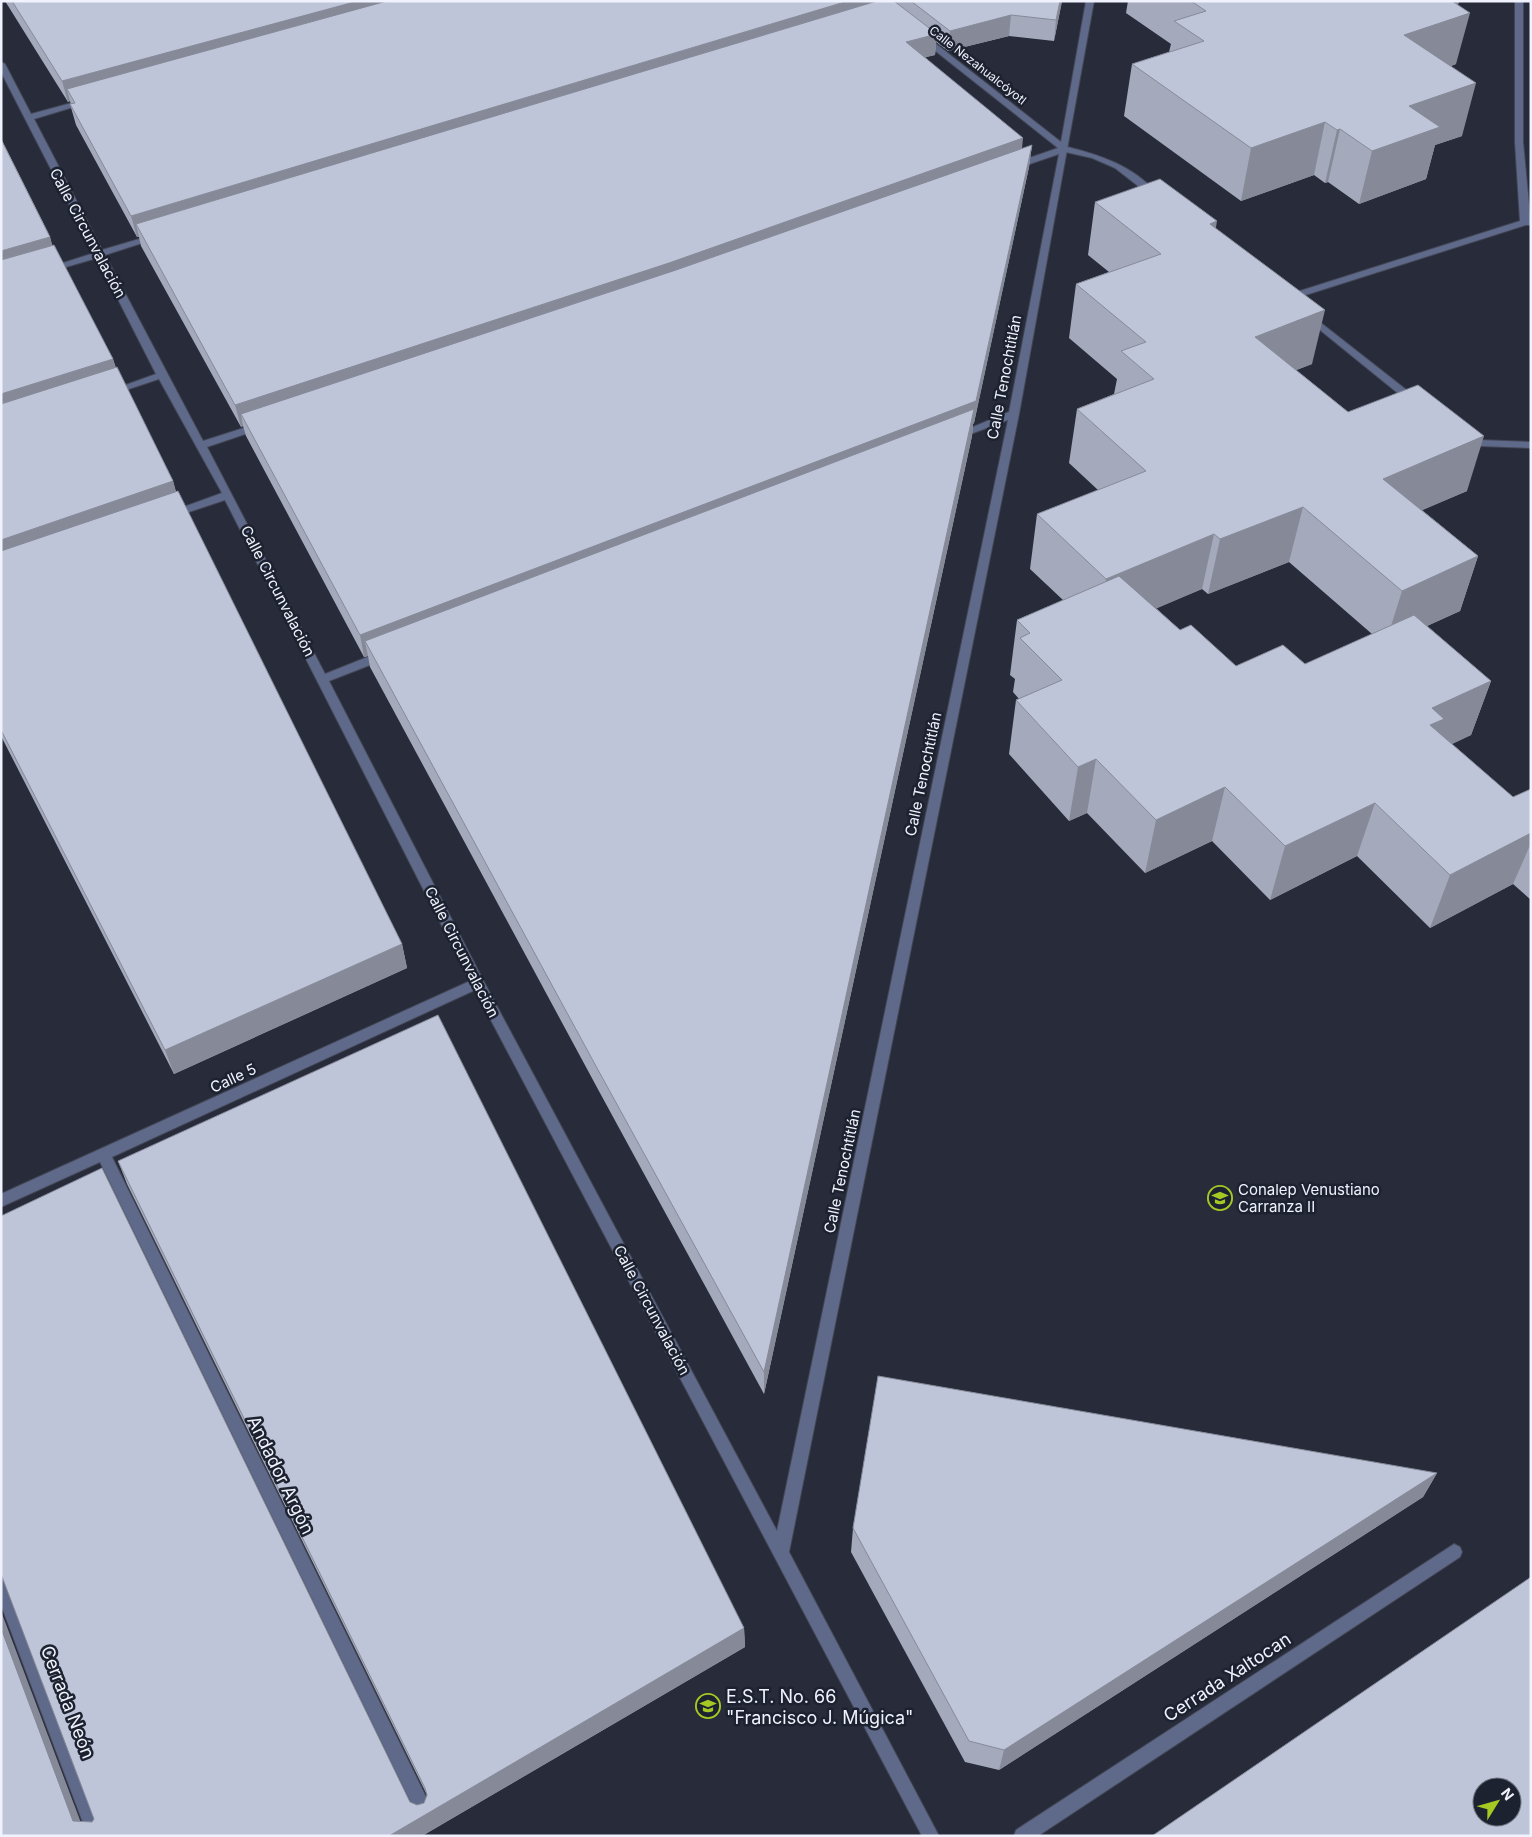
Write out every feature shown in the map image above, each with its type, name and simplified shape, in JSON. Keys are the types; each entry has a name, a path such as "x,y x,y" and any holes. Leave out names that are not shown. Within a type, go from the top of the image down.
{"street":[{"name":"Calle Tenochtitlán","path":"781,1552 1014,414 1090,1"},
{"path":"1423,408 1291,302 1528,222 1520,142 1519,1"},
{"name":"Calle Nezahualcóyotl","path":"913,31 1064,149"},
{"name":"Calle Circunvalación","path":"1,64 162,375 202,445 478,983 931,1836"},
{"path":"28,118 94,100"},
{"path":"1009,169 1064,149 1095,156 1118,166 1164,202"},
{"path":"37,273 166,234"},
{"path":"105,394 162,375"},
{"path":"948,439 1014,414"},
{"path":"202,445 268,423"},
{"path":"1454,433 1469,442 1531,445"},
{"path":"165,517 228,496"},
{"path":"323,679 398,650"},
{"name":"Calle 5","path":"1,1201 478,983"},
{"name":"Andador Argón","path":"104,1155 424,1811"},
{"name":"Cerrada Xaltocan","path":"1022,1836 1454,1552"},
{"name":"Cerrada Neón","path":"1,1583 97,1836"}],"building":[{"path":"12,1 358,1 62,81"},
{"path":"387,1 848,1 131,216 70,104 75,103 67,89"},
{"path":"877,1 894,1 937,34 906,42 1023,138 669,263 235,405 136,224"},
{"path":"911,1 1060,1 1056,20 1011,15 950,31"},
{"path":"1191,1 1452,1 1470,13 1404,35 1476,83 1409,106 1440,127 1372,151 1340,129 1337,130 1325,122 1251,148 1132,64 1204,41 1174,21 1206,11"},
{"path":"1,139 50,237 1,251"},
{"path":"1032,145 976,401 360,635 241,414 676,270"},
{"path":"1160,179 1217,221 1210,224 1325,310 1255,337 1348,412 1418,385 1484,436 1383,479 1478,556 1402,591 1303,507 1220,539 1214,534 1106,579 1037,514 1146,471 1077,409 1154,379 1121,351 1146,342 1076,284 1161,254 1095,202"},
{"path":"54,245 113,359 1,394 1,260"},
{"path":"117,367 173,481 1,540 1,404"},
{"path":"974,409 764,1372 365,641"},
{"path":"178,491 402,944 165,1050 1,730 1,551"},
{"path":"1119,576 1180,630 1191,625 1236,666 1283,645 1305,664 1414,615 1491,681 1432,708 1444,719 1430,725 1513,797 1531,789 1531,833 1450,875 1375,803 1285,846 1225,787 1156,820 1096,759 1078,767 1016,700 1062,680 1020,638 1030,633 1017,620"},
{"path":"438,1015 744,1628 389,1836 1,1836 1,1628 73,1821 92,1822 94,1819 1,1574 1,1216 102,1168 410,1802 417,1805 424,1803 427,1795 425,1788 118,1161"},
{"path":"878,1376 1437,1473 1004,1750 969,1741 853,1528"},
{"path":"1531,1577 1531,1836 1152,1836"}],"place":[{"name":"Conalep Venustiano Carranza II","path":"1220,1198"},
{"name":"E.S.T. No. 66 \"Francisco J. Múgica\"","path":"708,1706"}]}
